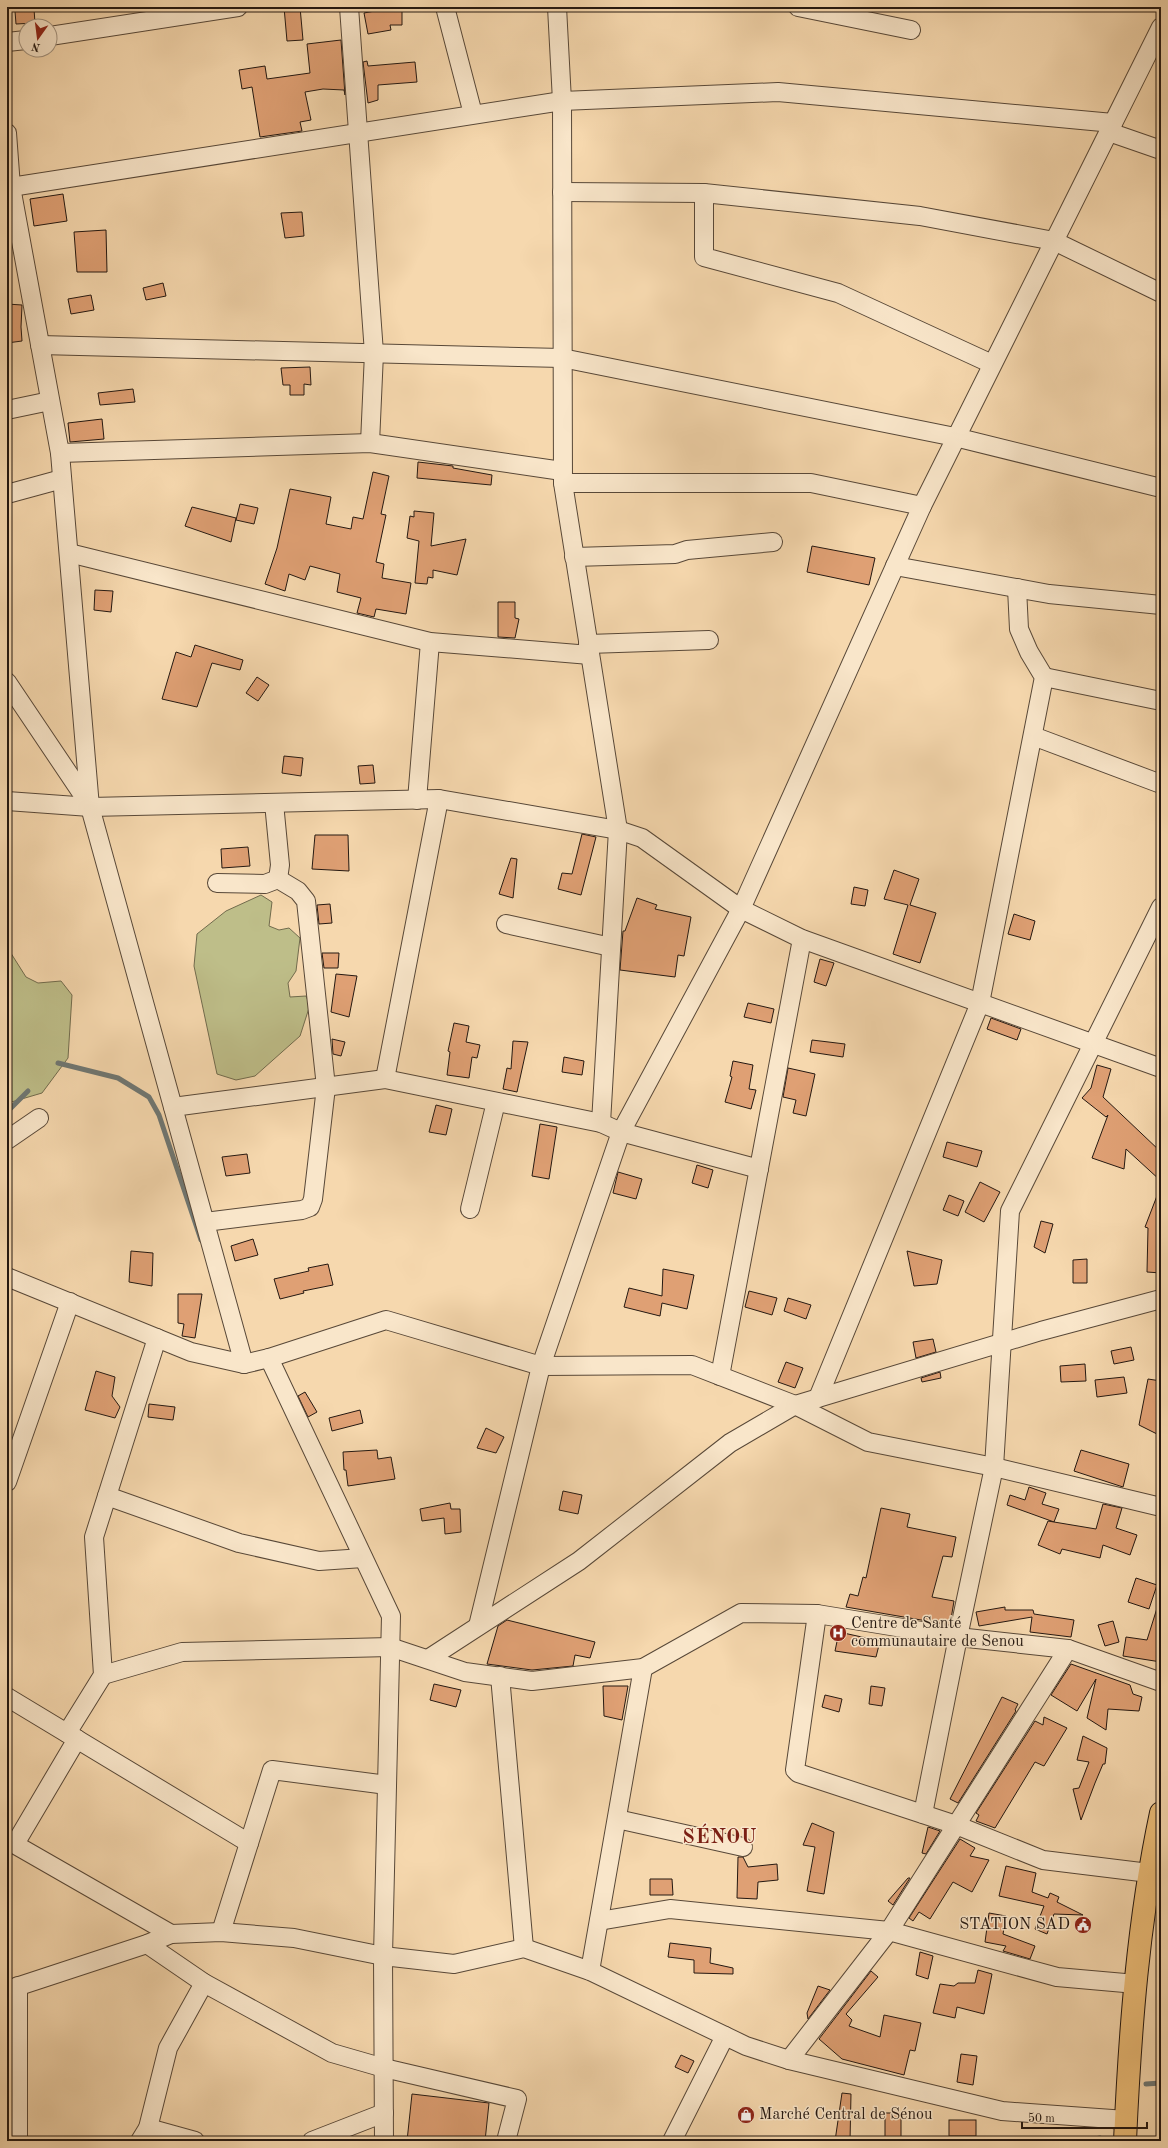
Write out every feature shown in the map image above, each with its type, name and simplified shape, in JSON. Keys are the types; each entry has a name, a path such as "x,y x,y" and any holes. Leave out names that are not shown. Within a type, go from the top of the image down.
{"highway":[{"path":"1126,2131 1130,2035 1161,1813"}],"street":[{"path":"58,35 238,7"},
{"path":"349,7 374,353 370,443"},
{"path":"445,7 473,114"},
{"path":"557,7 562,101 562,477 618,830 601,1123"},
{"path":"798,7 911,30"},
{"path":"478,1626 541,1366 621,1132 741,909 922,506 955,437 1161,27"},
{"path":"7,42 18,41"},
{"path":"10,194 358,132 562,101 778,92 1111,127 1161,150"},
{"path":"7,133 10,194 60,453 90,807 244,1364"},
{"path":"562,192 704,193 920,216 1054,241 1161,293"},
{"path":"704,193 704,257 838,293 992,364"},
{"path":"40,345 562,358 955,437 1161,488"},
{"path":"7,410 50,401"},
{"path":"60,453 370,443 562,477 811,483 922,506"},
{"path":"7,494 62,479"},
{"path":"574,557 675,554 687,550 773,542"},
{"path":"69,553 430,642 589,650 709,640"},
{"path":"895,566 1050,594 1161,605"},
{"path":"818,1398 980,1002 1044,677 1028,652 1019,629 1017,588"},
{"path":"417,800 430,642"},
{"path":"1044,677 1161,701"},
{"path":"7,682 90,807"},
{"path":"1033,736 1161,784"},
{"path":"7,801 90,807 439,799 618,830 642,838 741,909 802,939 1161,1068"},
{"path":"385,1079 439,799"},
{"path":"274,803 280,865 278,879"},
{"path":"217,883 265,884 278,879"},
{"path":"205,1222 302,1210 310,1206 313,1199 326,1087 306,901 298,891 278,879"},
{"path":"923,1814 994,1467 1010,1211 1092,1043 1161,907"},
{"path":"506,924 611,947"},
{"path":"720,1376 802,939"},
{"path":"173,1108 385,1079 601,1123 621,1132 759,1169"},
{"path":"470,1209 496,1102"},
{"path":"7,1140 39,1118"},
{"path":"8,1278 191,1352 244,1364 269,1358 386,1320 541,1366 692,1365 795,1405 868,1442 994,1467 1161,1507"},
{"path":"428,1659 579,1561 730,1443 795,1405 1161,1299"},
{"path":"7,1482 70,1302"},
{"path":"157,1338 94,1537 104,1675 72,1736 11,1842 171,1934"},
{"path":"269,1358 391,1616 382,1956 384,2141"},
{"path":"106,1496 239,1543 319,1561 363,1558"},
{"path":"104,1675 182,1652 390,1647 466,1672 532,1681 643,1668 741,1613 817,1614 958,1637 1068,1649 1161,1682"},
{"path":"817,1614 795,1770 923,1814 1043,1860 1154,1862"},
{"path":"789,2060 889,1932 1068,1649"},
{"path":"590,1971 643,1668"},
{"path":"500,1676 524,1948"},
{"path":"7,1697 249,1843"},
{"path":"221,1932 272,1770 387,1785"},
{"path":"617,1818 743,1847"},
{"path":"599,1921 670,1909 889,1932 1057,1977 1136,1984"},
{"path":"18,2141 13,1988 147,1944 171,1934 221,1932 294,1938 382,1956 454,1964 524,1948 590,1971 746,2046 789,2060 1002,2112 1126,2131"},
{"path":"147,1944 204,1983 332,2053 384,2068 517,2099 506,2141"},
{"path":"195,2141 144,2135 168,2048 204,1983"},
{"path":"672,2141 725,2036"},
{"path":"312,2141 384,2113"}],"green space":[{"path":"261,895 272,902 269,926 279,930 289,928 300,938 296,971 288,983 290,997 306,996 310,1005 300,1036 255,1076 236,1080 217,1074 194,966 197,934 226,911"},
{"path":"7,947 26,977 38,983 61,981 72,995 68,1058 42,1093 8,1103"}],"building":[{"path":"284,7 300,7 303,40 287,41"},
{"path":"402,7 402,25 390,25 391,30 368,34 364,13"},
{"path":"34,9 35,18 18,18 18,24 16,24 15,11"},
{"path":"341,40 345,95 344,90 323,89 305,92 311,120 300,122 302,131 260,137 252,87 242,89 239,70 265,66 267,79 310,73 307,44"},
{"path":"367,61 368,66 415,62 417,82 378,85 378,100 368,103 363,62"},
{"path":"63,194 67,221 34,226 30,199"},
{"path":"302,212 304,236 285,238 281,213"},
{"path":"106,230 107,272 77,272 74,232"},
{"path":"163,283 166,296 146,300 143,288"},
{"path":"91,295 94,310 71,314 68,299"},
{"path":"7,304 22,305 22,341 7,343"},
{"path":"310,367 311,385 304,384 304,395 290,395 290,385 283,385 281,368"},
{"path":"133,389 135,402 100,405 98,393"},
{"path":"102,419 104,439 70,442 68,423"},
{"path":"418,462 453,466 453,468 492,475 491,485 417,478"},
{"path":"373,472 389,476 381,514 386,515 376,562 384,564 382,578 411,583 406,614 376,609 374,617 357,613 361,598 337,592 340,574 310,566 305,580 289,574 285,591 265,584 277,548 290,489 331,497 326,524 351,529 353,517 363,519"},
{"path":"240,504 258,508 254,524 236,520"},
{"path":"192,507 236,518 231,542 185,526"},
{"path":"414,511 434,513 431,546 466,539 457,575 433,570 433,578 428,577 427,584 415,583 419,541 407,538 410,516 414,517"},
{"path":"812,546 875,558 869,585 807,572"},
{"path":"95,590 113,591 111,612 94,610"},
{"path":"498,602 515,602 515,618 519,619 515,638 498,637"},
{"path":"195,645 243,660 240,670 212,663 197,707 162,699 176,652 191,657"},
{"path":"257,677 269,685 258,701 246,693"},
{"path":"284,756 303,758 301,776 282,773"},
{"path":"373,765 375,783 360,784 358,766"},
{"path":"582,834 596,837 581,895 558,889 562,873 572,874"},
{"path":"315,835 348,835 349,871 312,869"},
{"path":"248,847 250,866 222,868 221,849"},
{"path":"511,858 517,859 513,898 499,894"},
{"path":"894,870 919,879 910,905 936,913 920,963 893,954 908,905 884,899"},
{"path":"854,887 868,890 865,906 851,904"},
{"path":"637,898 657,905 655,909 691,917 684,956 678,955 675,977 620,970 623,931 625,931"},
{"path":"330,904 332,923 319,924 317,905"},
{"path":"1014,914 1035,921 1030,940 1008,934"},
{"path":"322,953 339,953 338,968 324,968"},
{"path":"820,959 834,963 826,986 814,982"},
{"path":"336,974 357,976 349,1017 331,1012"},
{"path":"748,1003 774,1009 771,1023 744,1017"},
{"path":"991,1018 1021,1029 1017,1040 987,1029"},
{"path":"454,1023 469,1026 466,1042 480,1045 477,1058 472,1057 469,1078 447,1075 450,1052 448,1051"},
{"path":"332,1039 345,1042 341,1056 333,1054"},
{"path":"812,1040 845,1044 843,1057 810,1052"},
{"path":"513,1041 528,1042 517,1092 503,1089 507,1068 511,1069"},
{"path":"564,1057 584,1061 582,1075 562,1072"},
{"path":"733,1061 753,1065 749,1089 756,1090 751,1109 725,1102 732,1077 730,1076"},
{"path":"1097,1065 1111,1069 1103,1097 1161,1152 1161,1181 1126,1149 1124,1169 1092,1158 1108,1115 1106,1117 1082,1098 1091,1088"},
{"path":"788,1068 815,1074 806,1116 793,1113 796,1100 783,1097"},
{"path":"436,1105 452,1109 446,1135 429,1132"},
{"path":"540,1124 557,1127 549,1179 532,1176"},
{"path":"947,1142 982,1151 977,1167 943,1157"},
{"path":"247,1154 250,1173 226,1176 222,1157"},
{"path":"697,1165 713,1170 708,1188 692,1183"},
{"path":"618,1172 642,1179 636,1199 613,1193"},
{"path":"980,1182 1000,1192 984,1222 965,1212"},
{"path":"1160,1188 1161,1273 1147,1272 1148,1228 1145,1227"},
{"path":"949,1195 964,1201 958,1216 943,1210"},
{"path":"1041,1221 1053,1224 1045,1253 1034,1247"},
{"path":"253,1239 258,1255 235,1261 231,1246"},
{"path":"131,1251 153,1253 152,1286 129,1282"},
{"path":"907,1251 942,1260 937,1284 914,1286"},
{"path":"1087,1259 1087,1283 1073,1283 1073,1260"},
{"path":"328,1264 333,1285 303,1291 304,1293 280,1299 274,1279 309,1271 308,1268"},
{"path":"663,1269 694,1275 687,1309 662,1303 660,1316 624,1307 629,1288 662,1296"},
{"path":"749,1291 777,1298 772,1315 745,1307"},
{"path":"178,1294 202,1294 195,1338 182,1336 184,1324 178,1323"},
{"path":"788,1298 811,1305 806,1319 784,1311"},
{"path":"933,1339 936,1352 916,1358 913,1342"},
{"path":"1131,1347 1134,1360 1114,1364 1111,1351"},
{"path":"786,1362 803,1368 795,1388 778,1382"},
{"path":"1085,1364 1086,1381 1061,1382 1060,1366"},
{"path":"96,1371 115,1377 112,1396 120,1407 115,1418 85,1410"},
{"path":"940,1372 941,1378 922,1382 921,1378"},
{"path":"1124,1377 1127,1393 1097,1397 1095,1380"},
{"path":"1148,1379 1161,1381 1161,1436 1139,1425"},
{"path":"305,1392 317,1412 308,1417 298,1396"},
{"path":"149,1404 175,1407 173,1420 148,1417"},
{"path":"360,1410 363,1423 332,1431 329,1418"},
{"path":"486,1428 504,1437 496,1453 477,1448"},
{"path":"377,1450 378,1459 391,1457 395,1479 348,1486 346,1470 344,1470 343,1452"},
{"path":"1081,1450 1129,1464 1123,1487 1074,1471"},
{"path":"1029,1487 1046,1493 1042,1504 1059,1509 1054,1522 1007,1505 1010,1495 1025,1500"},
{"path":"563,1491 582,1495 578,1514 559,1510"},
{"path":"450,1503 451,1509 460,1509 461,1532 445,1534 444,1518 422,1521 420,1509"},
{"path":"1103,1504 1122,1508 1116,1528 1137,1535 1130,1555 1103,1545 1100,1558 1062,1549 1060,1554 1038,1545 1048,1521 1096,1529"},
{"path":"881,1508 910,1514 907,1527 956,1537 952,1557 943,1556 932,1597 954,1601 950,1625 846,1607 850,1594 858,1596 863,1577 866,1578"},
{"path":"1136,1578 1157,1585 1149,1609 1128,1602"},
{"path":"1158,1605 1161,1606 1161,1662 1123,1656 1126,1637 1147,1640"},
{"path":"1005,1607 1005,1610 1033,1610 1034,1614 1074,1620 1071,1637 1030,1632 1032,1617 979,1626 976,1612"},
{"path":"507,1620 595,1642 590,1658 575,1655 573,1666 532,1670 487,1664 498,1626"},
{"path":"1113,1621 1119,1642 1105,1646 1098,1625"},
{"path":"839,1632 880,1641 876,1657 835,1651"},
{"path":"1071,1664 1130,1685 1133,1694 1142,1697 1139,1711 1108,1709 1106,1730 1087,1718 1096,1679 1077,1711 1051,1695"},
{"path":"434,1684 461,1690 456,1707 430,1700"},
{"path":"603,1686 628,1686 622,1720 604,1716"},
{"path":"871,1686 885,1688 882,1706 869,1704"},
{"path":"825,1695 842,1699 839,1712 822,1707"},
{"path":"1002,1697 1018,1704 1015,1710 1016,1711 958,1803 950,1799"},
{"path":"1044,1717 1067,1728 1044,1766 1035,1762 995,1828 976,1821 979,1815 976,1813 1035,1721 1043,1725"},
{"path":"1083,1736 1107,1748 1105,1764 1103,1764 1081,1820 1073,1789 1079,1788 1089,1762 1077,1760"},
{"path":"812,1823 834,1832 824,1894 807,1891 815,1847 803,1845"},
{"path":"928,1827 940,1831 926,1854 922,1853"},
{"path":"960,1839 975,1848 970,1856 989,1860 972,1892 953,1882 930,1919 919,1912 913,1921 909,1918"},
{"path":"738,1857 743,1857 748,1867 777,1864 778,1880 758,1882 757,1899 737,1898"},
{"path":"1006,1866 1036,1873 1032,1892 1048,1898 1050,1893 1059,1897 1057,1902 1083,1915 1054,1914 1047,1934 1035,1929 1044,1906 999,1896"},
{"path":"908,1878 910,1878 893,1905 888,1901"},
{"path":"650,1879 672,1879 673,1895 650,1895"},
{"path":"989,1913 1006,1916 1003,1934 1035,1946 1030,1959 1003,1951 1006,1946 985,1942"},
{"path":"670,1943 711,1948 710,1963 733,1968 733,1974 694,1973 694,1960 668,1957"},
{"path":"920,1952 933,1956 928,1979 916,1975"},
{"path":"978,1970 992,1974 984,2014 957,2007 955,2018 933,2013 940,1984 954,1986 958,1983 975,1983"},
{"path":"871,1971 878,1977 846,2014 852,2020 849,2026 880,2037 884,2015 921,2023 915,2051 910,2050 904,2075 842,2059 819,2039"},
{"path":"818,1986 830,1990 808,2019 807,2013"},
{"path":"961,2054 977,2056 973,2085 957,2082"},
{"path":"681,2055 694,2061 688,2073 675,2067"},
{"path":"842,2093 851,2094 850,2141 835,2141"},
{"path":"412,2094 489,2103 485,2141 407,2141"},
{"path":"885,2113 901,2113 901,2141 885,2141"},
{"path":"949,2120 976,2120 976,2136 949,2136"}],"waterway":[{"path":"58,1063 118,1078 149,1097 159,1115 201,1240"},
{"path":"7,1112 28,1091"},
{"path":"1146,2084 1161,2083"},
{"path":"1085,2141 1100,2138"}],"place":[{"name":"Centre de Santé communautaire de Senou","path":"838,1633"},
{"name":"STATION SAD","path":"1083,1925"},
{"name":"Marché Central de Sénou","path":"746,2115"}],"district":[{"name":"SÉNOU","path":"720,1838"}]}
